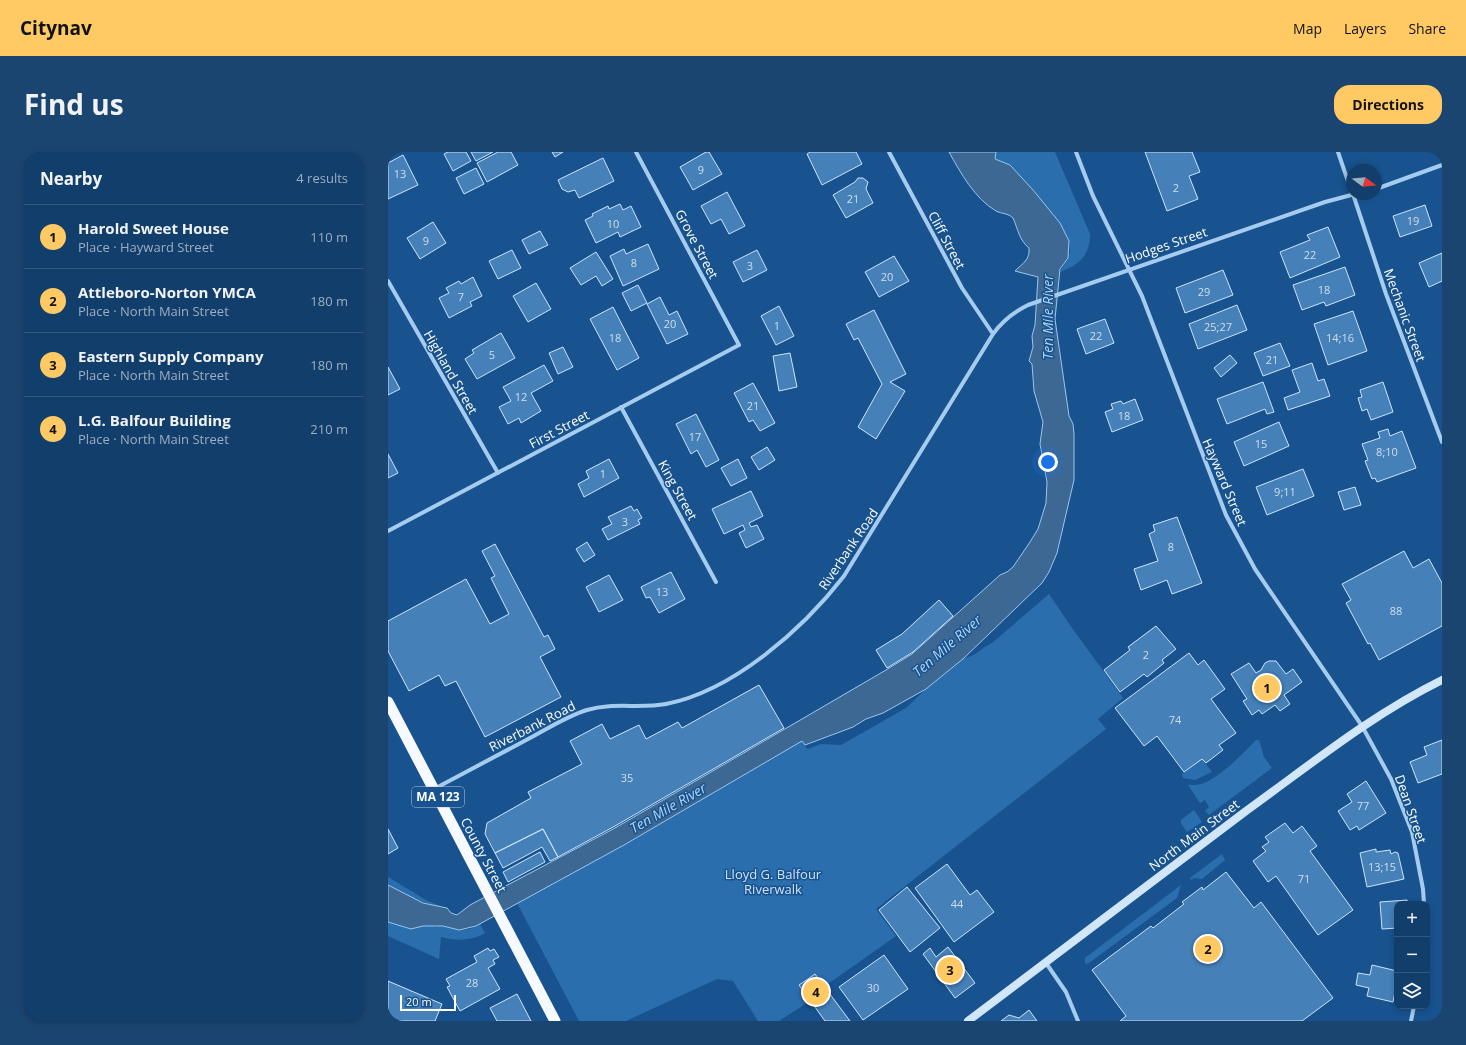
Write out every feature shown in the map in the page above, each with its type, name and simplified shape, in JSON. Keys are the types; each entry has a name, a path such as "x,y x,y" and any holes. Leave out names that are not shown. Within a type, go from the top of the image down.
{"highway":[{"name":"County Street","path":"388,702 555,1021"}],"main road":[{"name":"North Main Street","path":"968,1021 1362,726 1412,695 1442,680"}],"street":[{"name":"Grove Street","path":"636,152 739,345"},
{"name":"Cliff Street","path":"889,152 962,288 993,334"},
{"path":"1076,152 1093,196 1129,268"},
{"name":"Mechanic Street","path":"1338,152 1346,174"},
{"path":"1382,187 1442,165"},
{"name":"Hodges Street","path":"993,334 1007,317 1028,305 1129,268 1317,204 1346,196"},
{"name":"Mechanic Street","path":"1355,200 1386,294 1442,442"},
{"name":"Hayward Street","path":"1129,268 1142,296 1226,515 1255,569 1362,726"},
{"name":"Highland Street","path":"388,282 498,473"},
{"name":"Riverbank Road","path":"434,789 563,720 587,710 606,707 657,705 693,696 745,668 783,640 816,610 853,564 993,334"},
{"name":"First Street","path":"388,531 739,345"},
{"name":"King Street","path":"621,408 716,582"},
{"name":"Dean Street","path":"1362,726 1391,779 1412,832 1423,889 1424,901"},
{"path":"1045,962 1066,992 1078,1021"},
{"path":"1411,1021 1413,1009"}],"green space":[{"path":"996,152 1055,152 1090,234 1086,254 1078,263 1060,272 1070,252 1069,241 1060,224 1010,165 995,159"},
{"name":"Lloyd G. Balfour Riverwalk","path":"1049,594 1123,698 1098,719 1106,729 876,909 896,936 808,998 810,1001 779,1021 758,1021 733,981 717,979 626,1021 579,1021 517,903 624,845 802,741 807,749 821,744 841,745 906,708 926,689 964,658 975,654 992,643"},
{"path":"1256,740 1259,740 1264,757 1272,768 1209,815 1205,811 1209,807 1205,800 1200,803 1188,785 1201,784 1214,778 1245,752"},
{"path":"1202,759 1212,772 1195,780 1183,778 1182,774"},
{"path":"1194,810 1202,822 1187,832 1181,823 1181,820"},
{"path":"1222,854 1225,860 1202,879 1194,878 1191,880 1190,878"},
{"path":"388,877 426,900 442,907 401,893 388,885"},
{"path":"1181,885 1177,898 1093,960 1087,964 1085,963 1085,958"},
{"path":"388,914 436,927 468,929 480,924 485,933 474,938 464,940 441,937 439,959 388,936"}],"water":[{"name":"Ten Mile River","path":"949,152 996,152 995,159 1010,165 1033,190 1060,223 1069,241 1068,258 1060,269 1055,319 1069,416 1073,424 1074,480 1057,553 1049,572 1042,583 964,658 926,689 883,713 866,719 853,727 805,745 802,741 624,845 476,926 459,930 443,926 423,926 411,929 388,922 388,885 423,903 447,908 451,913 457,915 470,905 615,828 912,654 1000,575 1013,567 1038,529 1046,503 1047,482 1040,444 1043,422 1034,391 1032,364 1029,361 1033,347 1032,336 1035,325 1038,277 1015,271 1027,258 1029,248 1021,238 1013,218 1009,215 996,211 981,200 958,168"}],"building":[{"path":"448,152 466,152 471,161 453,171 444,154"},
{"path":"471,152 493,152 476,161"},
{"path":"498,152 511,152 518,165 487,182 477,163"},
{"path":"552,152 563,152 555,157"},
{"path":"706,152 709,152 722,174 693,190 680,167"},
{"path":"810,152 856,152 862,164 822,185 807,154"},
{"path":"1145,152 1192,152 1200,172 1189,176 1198,199 1167,211"},
{"path":"403,155 418,185 388,199 388,163"},
{"path":"603,158 614,181 579,198 575,190 568,192 562,189 558,180"},
{"path":"476,168 484,184 464,194 456,178"},
{"path":"858,178 863,178 868,182 866,189 873,203 846,218 833,195 855,182"},
{"path":"727,192 745,226 729,234 721,219 711,224 701,206"},
{"path":"620,204 623,210 631,206 641,227 620,237 618,232 596,243 585,220 593,216 592,214 608,206 609,209"},
{"path":"1425,205 1432,226 1400,237 1393,216"},
{"path":"433,222 446,243 420,259 407,238"},
{"path":"1328,227 1340,257 1290,278 1280,252 1310,240 1307,235"},
{"path":"540,231 548,245 529,254 522,240"},
{"path":"648,244 659,269 623,286 610,256 624,249 626,254"},
{"path":"512,250 521,268 498,279 489,261"},
{"path":"757,250 767,270 743,282 733,262"},
{"path":"596,252 613,279 602,286 596,276 581,285 570,268"},
{"path":"1442,253 1442,281 1429,287 1419,263"},
{"path":"894,256 909,281 879,297 865,272"},
{"path":"1345,267 1355,295 1326,306 1324,302 1302,310 1293,285"},
{"path":"1223,270 1233,295 1185,313 1176,288"},
{"path":"473,277 482,296 470,302 472,306 449,318 439,298 449,293 446,288 459,281 461,284"},
{"path":"536,283 551,309 528,322 513,296"},
{"path":"638,285 647,303 631,311 622,293"},
{"path":"660,297 669,315 677,311 688,334 667,344 647,304"},
{"path":"1237,305 1247,330 1198,349 1189,324"},
{"path":"779,306 794,336 776,345 761,316"},
{"path":"613,307 639,358 617,370 590,319"},
{"path":"874,310 906,374 890,382 905,391 876,439 858,427 882,384 858,338 854,340 846,324"},
{"path":"1353,311 1367,351 1328,365 1314,324"},
{"path":"1105,319 1114,343 1086,354 1077,329"},
{"path":"501,333 515,358 477,379 465,359 474,353 472,350"},
{"path":"1280,343 1290,366 1263,376 1254,353"},
{"path":"563,347 573,367 558,374 549,353"},
{"path":"790,353 797,387 779,391 773,356"},
{"path":"1230,355 1237,363 1221,377 1214,368"},
{"path":"1312,363 1318,381 1324,379 1330,396 1288,410 1284,398 1300,392 1292,370"},
{"path":"544,365 553,381 531,393 541,411 521,423 519,418 508,424 499,407 511,401 503,387"},
{"path":"388,367 400,389 388,395"},
{"path":"1263,382 1274,412 1267,414 1265,409 1227,424 1217,399"},
{"path":"1383,382 1393,412 1371,420 1367,409 1362,411 1358,398 1362,397 1360,390"},
{"path":"753,383 775,423 760,431 753,420 749,422 734,393"},
{"path":"1135,399 1143,420 1112,432 1105,412 1113,409 1111,404 1121,401 1123,404"},
{"path":"696,414 719,460 706,467 697,450 691,454 676,424"},
{"path":"1279,422 1289,446 1244,466 1234,442"},
{"path":"1388,429 1390,436 1402,431 1416,468 1377,482 1375,478 1372,479 1365,461 1368,460 1362,444 1380,438 1378,432"},
{"path":"767,447 775,460 759,470 751,457"},
{"path":"388,454 398,473 388,478"},
{"path":"609,459 619,478 584,497 578,484 589,478 586,471"},
{"path":"738,459 747,478 731,486 721,468"},
{"path":"1303,469 1314,496 1267,515 1256,487"},
{"path":"1355,487 1361,505 1344,510 1338,492"},
{"path":"751,491 763,516 749,523 751,527 757,525 764,539 746,548 739,533 745,530 743,525 724,534 712,509"},
{"path":"631,506 634,511 637,509 642,518 638,520 640,524 608,540 602,529 612,524 608,517"},
{"path":"1177,517 1202,583 1172,594 1167,580 1141,590 1134,569 1158,561 1149,534 1155,531 1153,525"},
{"path":"587,542 595,555 584,562 576,549"},
{"path":"495,544 544,637 548,635 555,649 540,657 561,697 485,737 456,681 445,686 439,675 409,691 388,651 388,621 466,579 490,624 509,614 491,578 495,576 482,551"},
{"path":"1404,551 1413,568 1429,559 1442,583 1442,626 1379,660 1370,643 1368,644 1346,603 1351,600 1342,584"},
{"path":"671,572 685,599 659,613 650,597 646,598 641,587"},
{"path":"609,575 623,600 599,612 586,587"},
{"path":"939,600 953,616 913,652 887,668 876,650 902,634"},
{"path":"1156,626 1176,649 1162,660 1164,663 1147,677 1144,674 1120,692 1104,670 1130,650 1128,647"},
{"path":"1189,653 1198,665 1204,660 1225,689 1211,699 1236,733 1219,745 1223,750 1206,763 1202,759 1184,772 1157,736 1144,746 1115,708"},
{"path":"1269,661 1276,661 1286,674 1293,669 1302,682 1284,695 1290,704 1280,711 1275,705 1262,714 1259,710 1252,715 1243,701 1247,699 1231,674 1249,663 1256,673 1261,670 1265,663"},
{"path":"759,685 784,728 615,826 558,857 543,829 495,853 485,834 487,823 531,798 528,792 582,764 570,741 602,724 610,739 639,725 646,739 678,722 682,728"},
{"path":"1442,740 1442,774 1418,783 1410,762 1427,755 1424,747"},
{"path":"1366,781 1386,813 1359,830 1357,826 1350,830 1338,811 1352,802 1347,794"},
{"path":"1285,823 1293,833 1302,826 1317,846 1310,851 1353,910 1318,935 1276,876 1268,882 1253,861 1266,851 1262,847 1269,842 1265,837"},
{"path":"388,829 398,848 388,854"},
{"path":"543,829 558,857 550,861 542,847 503,868 495,853"},
{"path":"1376,849 1376,852 1390,850 1391,854 1395,852 1398,853 1404,879 1367,887 1360,853"},
{"path":"540,852 545,862 508,882 503,872"},
{"path":"947,864 970,895 977,890 994,912 954,942 915,888"},
{"path":"1226,872 1254,908 1261,902 1333,998 1302,1021 1120,1021 1126,1016 1092,970 1151,926 1153,928 1184,904 1182,902 1202,887 1203,890"},
{"path":"907,887 940,928 910,952 879,910"},
{"path":"1407,900 1394,901 1394,928 1382,929 1380,902"},
{"path":"948,947 975,983 955,998 923,954 930,948 936,957"},
{"path":"488,948 490,951 494,949 499,957 493,960 495,964 488,968 500,989 460,1011 447,987 450,986 446,979 477,962 474,956"},
{"path":"884,955 908,989 863,1020 839,987"},
{"path":"1372,965 1394,970 1393,1002 1367,996 1369,988 1356,985 1358,973 1370,975"},
{"path":"815,974 850,1021 825,1021 799,985"},
{"path":"388,981 442,1004 435,1021 388,1021"},
{"path":"517,994 531,1021 497,1021 490,1008"},
{"path":"1029,1010 1037,1021 1001,1021 1009,1015 1019,1018"}],"place":[{"name":"Harold Sweet House","path":"1267,688"},
{"name":"Attleboro-Norton YMCA","path":"1208,949"},
{"name":"Eastern Supply Company","path":"950,970"},
{"name":"L.G. Balfour Building","path":"816,992"}]}
